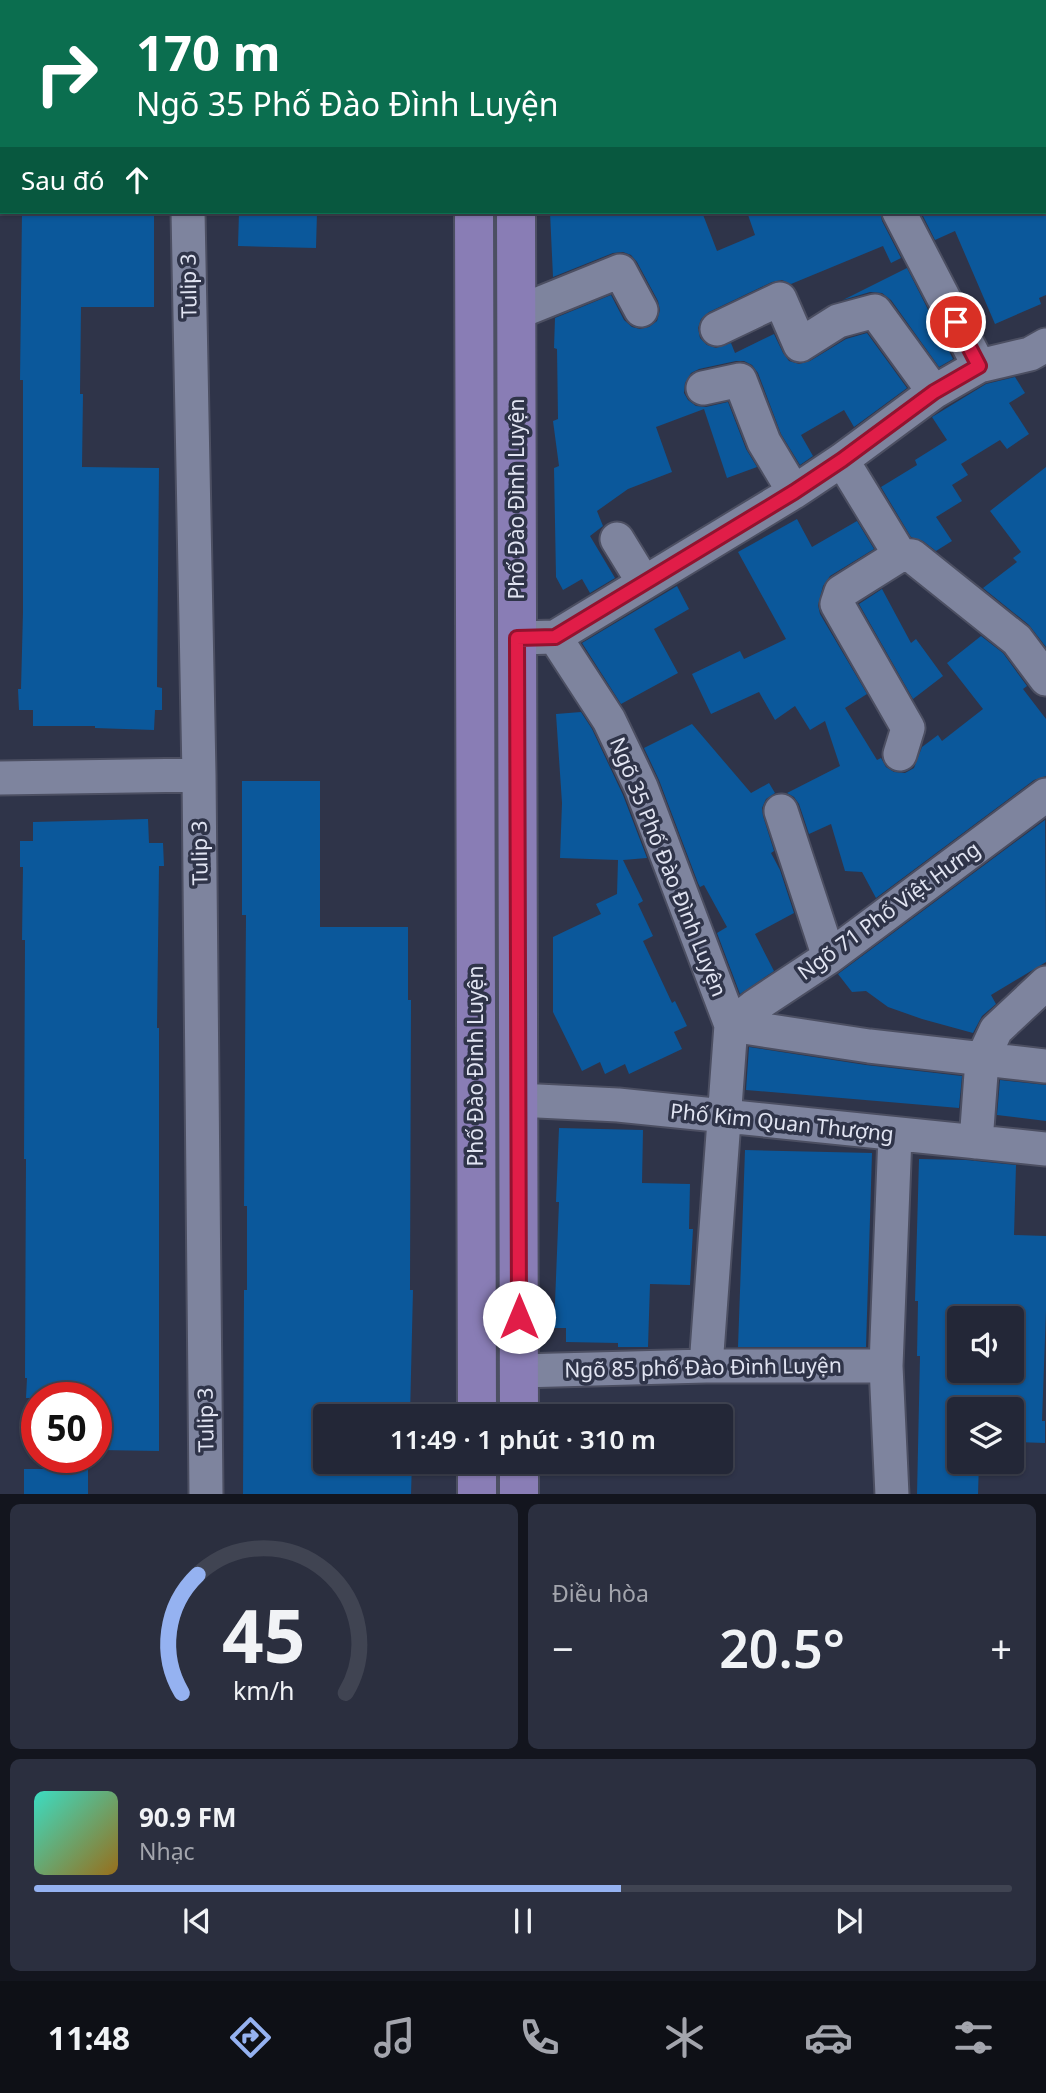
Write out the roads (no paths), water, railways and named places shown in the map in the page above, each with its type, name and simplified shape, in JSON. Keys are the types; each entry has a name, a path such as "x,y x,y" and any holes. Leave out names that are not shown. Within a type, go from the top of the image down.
{"main road":[{"name":"Phố Đào Đình Luyện","path":"474,214 477,1404"},
{"name":"Phố Đào Đình Luyện","path":"516,214 519,1404"},
{"path":"477,1474 477,1494"},
{"path":"519,1474 519,1494"}],"street":[{"name":"Tulip 3","path":"188,214 199,775 206,1494"},
{"path":"900,214 979,366"},
{"path":"516,313 620,271 641,310"},
{"path":"717,329 780,299 800,345 838,321 875,311 934,392"},
{"path":"517,638 555,637 794,492 934,392 979,366 1030,354 1046,345"},
{"path":"704,388 740,380 764,442 794,492"},
{"path":"842,460 900,555"},
{"path":"617,539 644,583"},
{"path":"900,754 908,728 837,604 842,592 900,555 912,556 1017,640 1046,679"},
{"name":"Ngõ 35 Phố Đào Đình Luyện","path":"555,637 609,720 641,787 731,1025"},
{"path":"0,778 199,775"},
{"name":"Ngõ 71 Phố Việt Hưng","path":"731,1025 829,957 1046,795"},
{"path":"781,811 829,957"},
{"path":"976,1142 982,1060 996,1030 1046,983"},
{"path":"706,1366 731,1025 869,1046 1046,1066"},
{"name":"Phố Kim Quan Thượng","path":"518,1100 618,1105 1046,1149"},
{"path":"892,1494 886,1366 895,1135"},
{"name":"Ngõ 85 phố Đào Đình Luyện","path":"519,1371 706,1366 886,1366"}]}
